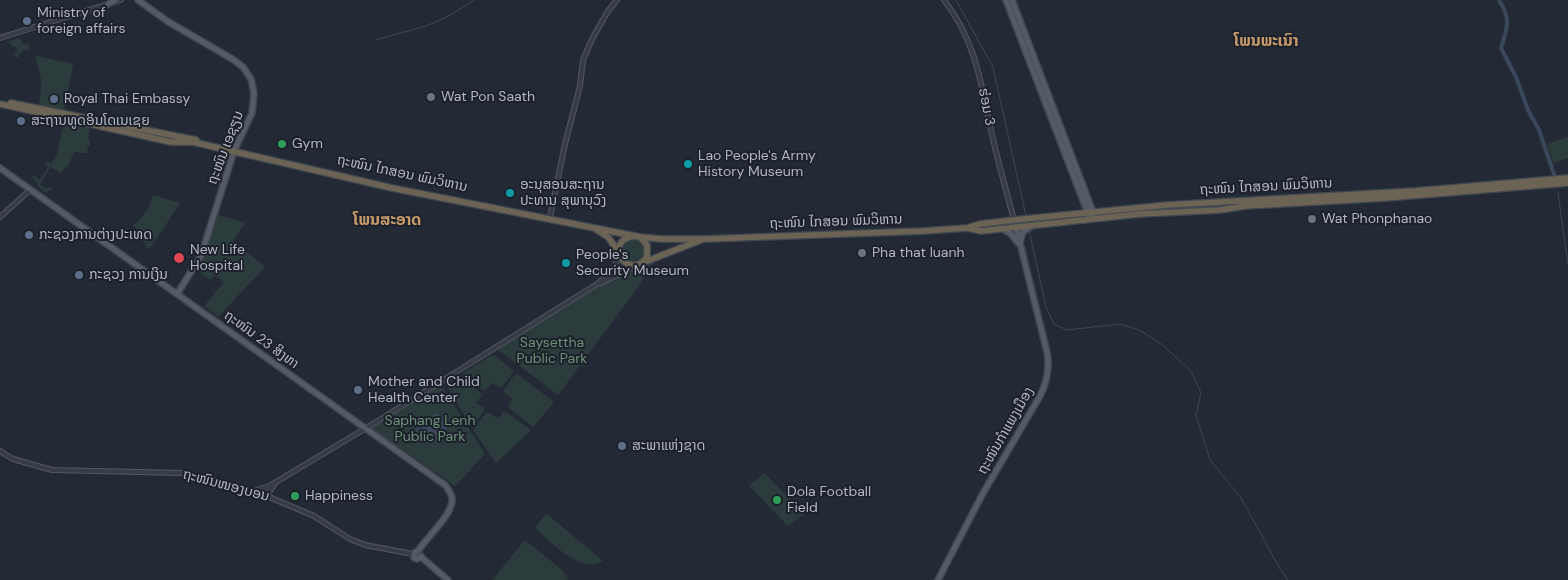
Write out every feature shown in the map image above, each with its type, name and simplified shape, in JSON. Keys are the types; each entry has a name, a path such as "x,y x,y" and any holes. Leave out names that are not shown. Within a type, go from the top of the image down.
{"highway":[{"name":"ຖະໜົນ ໄກສອນ ພົມວິຫານ","path":"0,103 171,142 193,142 234,150 372,181 584,224 608,237 619,253"},
{"name":"ຖະໜົນ ໄກສອນ ພົມວິຫານ","path":"234,150 392,188 637,237 705,239 867,234 967,228 980,224 1019,225"},
{"name":"ຖະໜົນ ໄກສອນ ພົມວິຫານ","path":"967,228 981,231 1003,229 1091,215 1209,202 1415,191 1568,178"},
{"name":"ຖະໜົນ ໄກສອນ ພົມວິຫານ","path":"1091,215 1568,183"},
{"path":"637,237 647,245 647,257 639,264 626,264 619,253 620,245 624,240 637,237"},
{"name":"ຖະໜົນ ໄກສອນ ພົມວິຫານ","path":"639,264 705,239"}],"main road":[{"path":"108,4 116,0"},
{"name":"ຖະໜົນ ເອຊຽນ","path":"138,0 156,14 243,67 251,80 254,93 252,113 234,150 201,256 177,294"},
{"path":"146,0 156,14"},
{"path":"1006,0 1091,215"},
{"path":"1012,0 1091,215"},
{"name":"ຖະໜົນ 23 ສິງຫາ","path":"0,168 445,485 452,498 452,504 448,512 416,553"},
{"path":"1020,246 1019,225 1035,223"},
{"name":"ຖະໜົນກຳແພງເມືອງ","path":"938,580 982,495 1040,396 1046,381 1049,366 1047,352 1020,246 1019,225"},
{"path":"1003,229 1010,233 1020,246"},
{"path":"416,553 421,554 421,558 448,580"}],"street":[{"path":"0,38 121,0"},
{"path":"550,217 567,135 580,86 583,60 592,39 608,11 617,0"},
{"name":"ຮ່ອມ 3","path":"944,0 957,17 972,48 979,70 999,168 1019,225"},
{"path":"0,218 30,190"},
{"path":"597,284 613,270 619,253"},
{"path":"262,494 273,484 597,284 639,264"},
{"name":"ຖະໜົນໜອງບອນ","path":"0,451 13,458 52,470 180,473 262,494 320,519 358,543 381,549 416,553"},
{"path":"252,491 273,484"},
{"path":"267,496 273,484"}],"green space":[{"path":"20,38 22,44 28,43 30,50 22,51 18,54 19,57 15,57 12,54 17,53 16,47 13,47 8,41"},
{"path":"36,56 73,64 64,110 39,106 41,84"},
{"path":"64,122 90,127 88,139 90,140 90,146 87,146 88,153 74,152 68,166 61,173 50,167 40,185 46,189 53,188 46,193 37,185 38,183 32,177 33,175 40,180 48,167 44,163 45,161 51,164 57,155"},
{"path":"1568,137 1568,158 1554,163 1547,144"},
{"path":"153,195 180,203 150,249 135,235 139,230 133,226 146,212"},
{"path":"218,215 245,223 233,241 265,267 218,317 204,306 224,282 214,275 210,280 197,270 204,256"},
{"path":"634,237 644,241 646,257 636,264 623,260 620,246 625,240"},
{"name":"Saysettha Public Park","path":"656,260 558,395 497,349 593,289"},
{"path":"490,356 495,356 514,371 501,388 492,383 484,391 462,374"},
{"path":"516,373 554,402 533,427 508,406 513,399 504,390"},
{"path":"460,376 482,395 476,403 484,408 484,411 472,427 446,385"},
{"name":"Saphang Lenh Public Park","path":"441,385 485,454 455,486 371,428"},
{"path":"503,412 506,412 531,430 496,463 473,430 486,413 490,413 498,419"},
{"name":"Dola Football Field","path":"764,473 805,514 788,526 749,486"},
{"path":"546,514 603,561 594,564 585,563 566,555 535,528"},
{"path":"525,540 562,570 568,580 492,580"}],"water":[{"path":"434,413 446,418 449,422 445,431 436,441 422,443 419,440 416,429 430,426"}],"waterway":[{"path":"375,40 426,26 447,17 474,0"},
{"path":"956,0 993,67 1026,216"},
{"path":"1499,0 1507,19 1501,48 1516,77 1528,110 1539,130 1555,177"},
{"path":"1558,193 1568,265"},
{"path":"1029,230 1046,307 1054,324 1067,330 1120,324 1139,330 1160,343 1191,371 1201,393 1196,415 1210,460 1241,498 1288,580"}],"place":[{"name":"Ministry of foreign affairs","path":"27,21"},
{"name":"Wat Pon Saath","path":"431,97"},
{"name":"Royal Thai Embassy","path":"54,99"},
{"name":"ສະຖານທູດອິນໂດເນເຊຍ","path":"21,121"},
{"name":"Gym","path":"282,144"},
{"name":"Lao People's Army History Museum","path":"688,164"},
{"name":"ອະນຸສອນສະຖານ ປະທານ ສຸພານຸວົງ","path":"510,193"},
{"name":"Wat Phonphanao","path":"1312,219"},
{"name":"ກະຊວງການຕ່າງປະເທດ","path":"29,235"},
{"name":"Pha that luanh","path":"862,253"},
{"name":"New Life Hospital","path":"179,258"},
{"name":"People's Security Museum","path":"566,263"},
{"name":"ກະຊວງ ການເງິນ","path":"79,275"},
{"name":"Mother and Child Health Center","path":"358,390"},
{"name":"ສະພາແຫ່ງຊາດ","path":"622,446"},
{"name":"Happiness","path":"295,496"},
{"name":"Dola Football Field","path":"777,500"}],"district":[{"name":"ໂພນພະເນົາ","path":"1266,42"},
{"name":"ໂພນສະອາດ","path":"387,221"}]}
